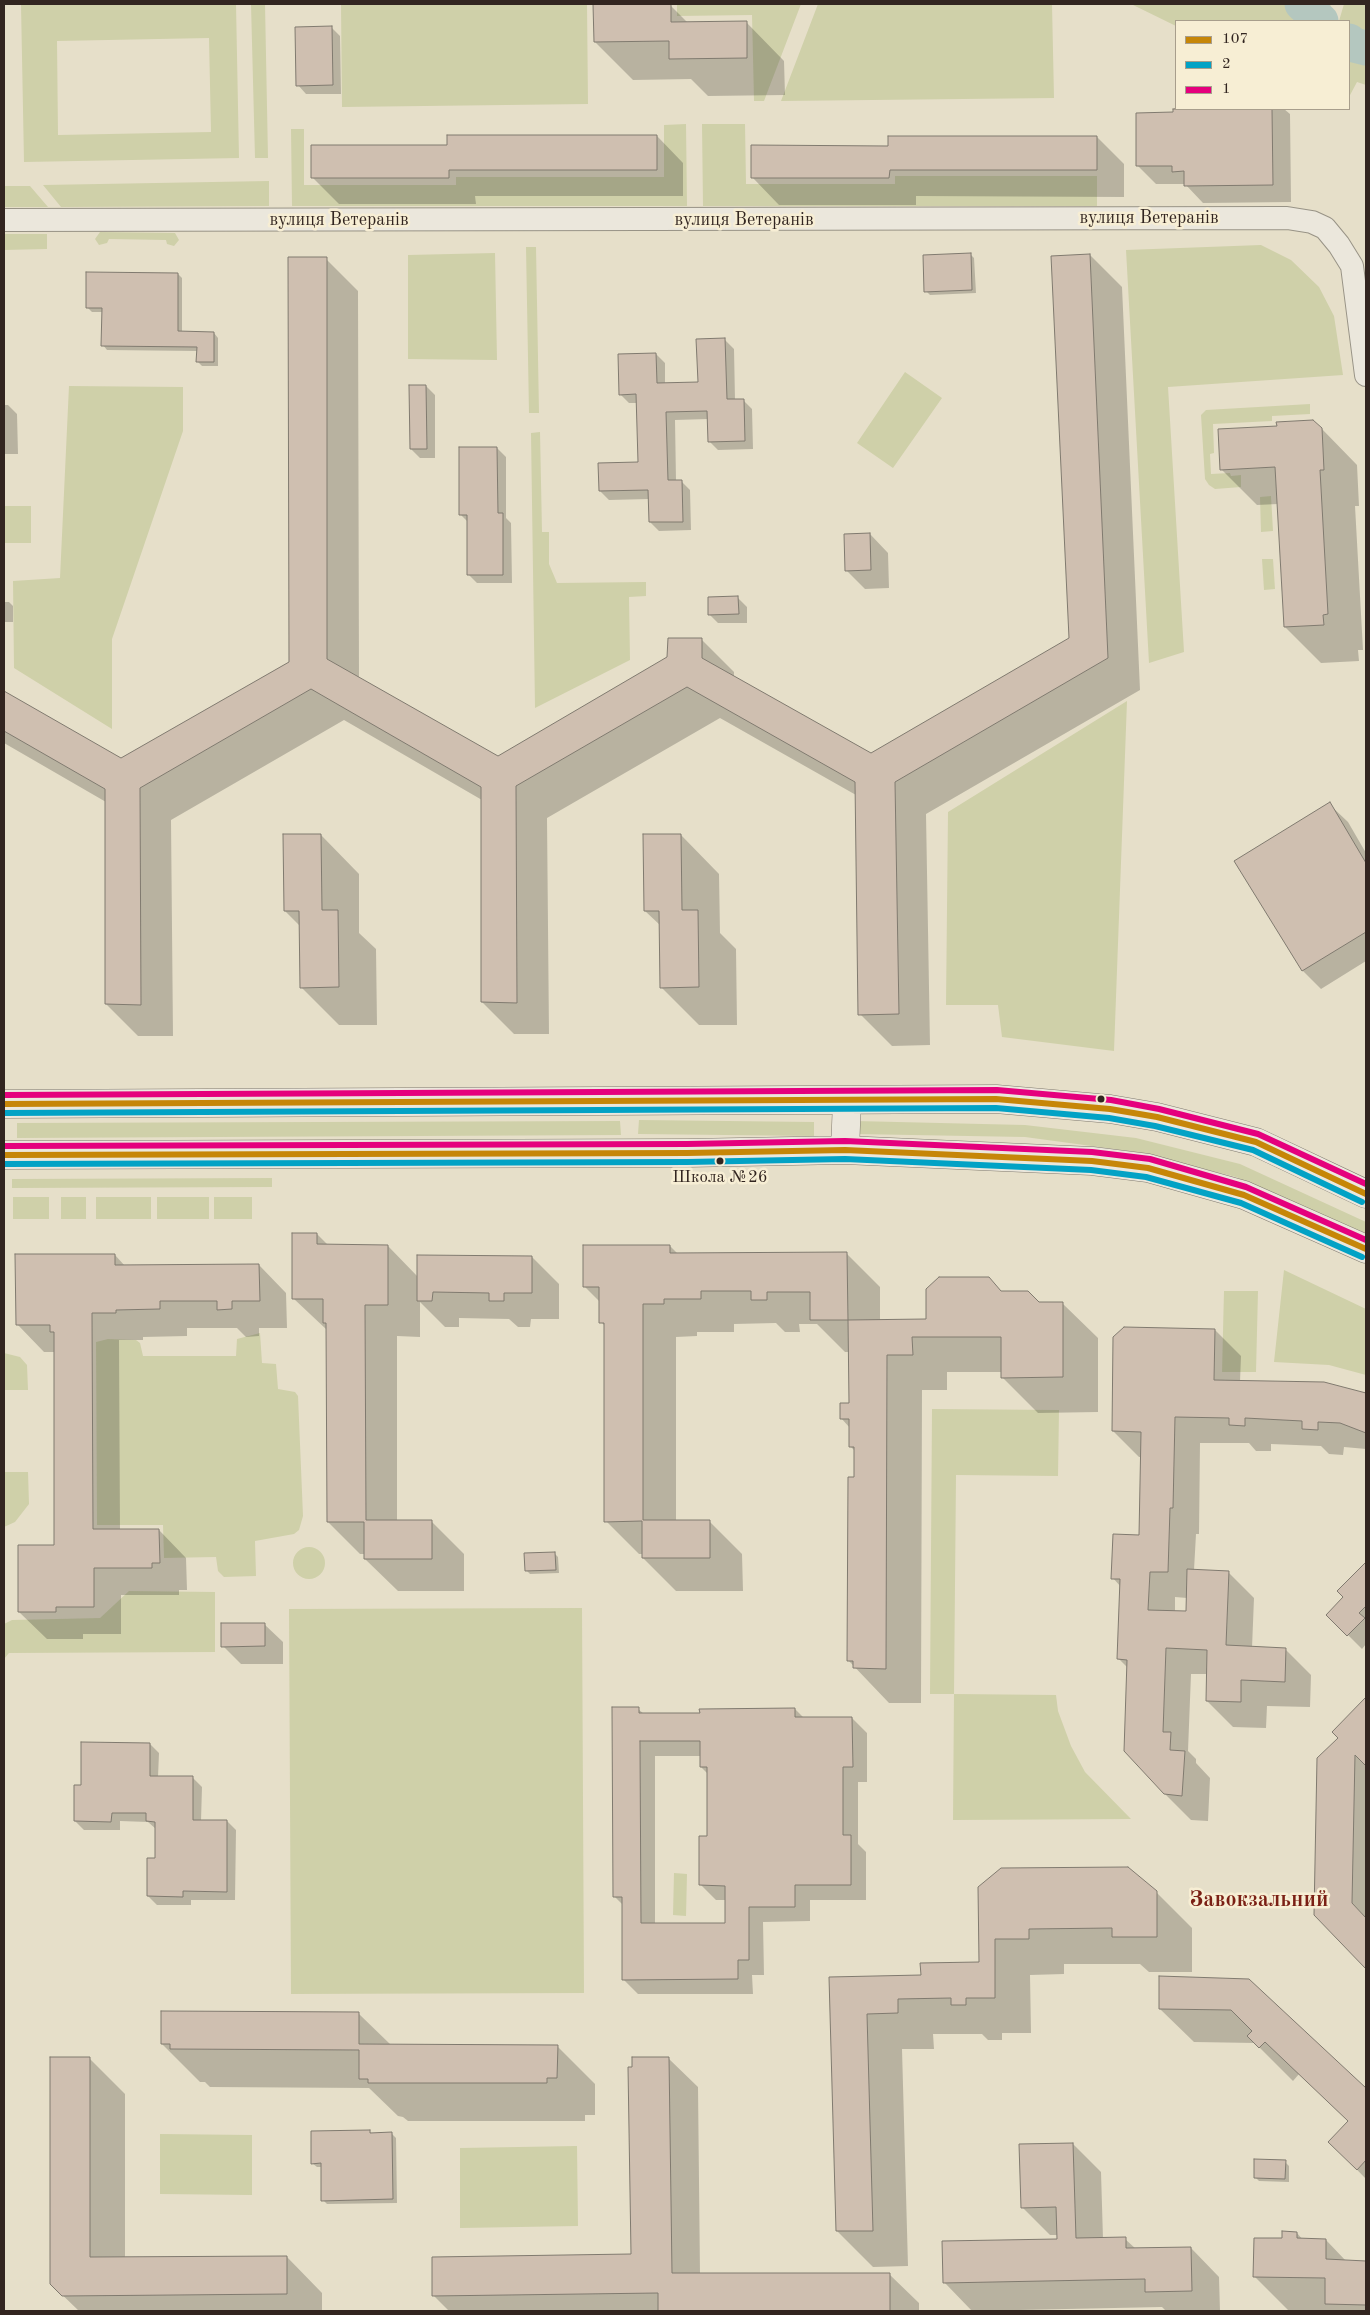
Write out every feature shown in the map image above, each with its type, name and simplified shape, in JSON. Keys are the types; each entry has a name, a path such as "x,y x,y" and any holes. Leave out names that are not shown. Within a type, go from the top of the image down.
{"main road":[{"path":"4,1104 996,1099 1110,1109 1157,1117 1256,1142 1366,1194"},
{"path":"845,1150 848,1101"},
{"path":"4,1155 687,1153 845,1150 1092,1161 1148,1168 1244,1196 1366,1249"}],"street":[{"name":"вулиця Ветеранів","path":"4,220 1287,218 1312,222 1325,228 1340,245 1352,266 1366,375"}],"green space":[{"path":"21,4 236,4 239,158 24,162","holes":["209,38 211,132 58,135 57,41"]},
{"path":"251,4 265,4 268,158 255,158"},
{"path":"341,4 587,4 588,104 342,107"},
{"path":"677,4 801,4 764,101 754,101 752,15 677,16"},
{"path":"818,4 1052,4 1054,98 781,101"},
{"path":"1131,4 1331,4 1325,20 1175,20 1175,26"},
{"path":"1344,4 1366,4 1366,85 1357,82 1350,95 1350,20 1339,20"},
{"path":"686,124 687,206 292,206 291,129 304,129 304,185 456,185 456,177 664,177 664,125"},
{"path":"702,124 745,124 746,184 895,184 895,176 1097,176 1097,206 703,206"},
{"path":"269,181 269,206 61,207 43,185"},
{"path":"4,186 30,186 48,207 4,207"},
{"path":"100,232 175,233 179,240 174,246 167,244 166,240 109,239 107,243 99,245 95,239"},
{"path":"4,234 47,234 47,249 4,250"},
{"path":"1261,245 1291,260 1319,287 1334,316 1343,375 1168,387 1184,652 1149,663 1126,250"},
{"path":"526,247 536,247 539,413 529,413"},
{"path":"495,253 497,360 408,359 408,255"},
{"path":"905,372 942,398 893,468 857,443"},
{"path":"69,386 183,387 183,431 112,639 112,729 14,668 13,581 60,578"},
{"path":"1310,404 1310,414 1272,416 1272,421 1213,424 1214,453 1210,454 1211,474 1230,473 1231,476 1241,475 1241,487 1215,489 1209,485 1205,479 1201,415 1206,410"},
{"path":"540,432 542,532 549,532 549,564 557,583 646,582 646,596 629,597 630,660 535,708 531,433"},
{"path":"1271,496 1273,531 1261,532 1260,497"},
{"path":"4,506 31,506 31,543 4,543"},
{"path":"1262,559 1273,559 1275,589 1264,590"},
{"path":"1127,701 1114,1051 1002,1037 998,1005 946,1005 948,812"},
{"path":"639,1120 814,1122 814,1136 638,1134"},
{"path":"620,1121 621,1135 17,1138 17,1123"},
{"path":"855,1121 1025,1125 1136,1138 1240,1164 1366,1222 1366,1238 1236,1177 1136,1152 1025,1137 855,1134"},
{"path":"272,1178 272,1187 12,1188 12,1179"},
{"path":"13,1197 49,1197 49,1219 13,1219"},
{"path":"61,1197 86,1197 86,1219 61,1219"},
{"path":"96,1197 151,1197 151,1219 96,1219"},
{"path":"157,1197 209,1197 209,1219 157,1219"},
{"path":"214,1197 252,1197 252,1219 214,1219"},
{"path":"1284,1270 1366,1309 1366,1375 1329,1365 1274,1362"},
{"path":"1224,1291 1258,1291 1256,1372 1222,1372"},
{"path":"260,1333 262,1363 276,1364 278,1389 295,1392 298,1396 303,1516 299,1530 294,1534 255,1541 256,1576 224,1577 218,1571 216,1557 164,1558 163,1525 97,1525 96,1342 108,1339 136,1340 140,1343 143,1356 236,1356 237,1339"},
{"path":"4,1353 20,1357 27,1365 28,1390 4,1390"},
{"path":"4,1404 5,1472 28,1472 29,1504 15,1522 4,1527"},
{"path":"932,1409 1059,1410 1058,1476 956,1475 954,1694 930,1694"},
{"path":"309,1547 315,1548 320,1552 324,1557 324,1569 320,1574 315,1578 309,1579 303,1578 298,1574 294,1569 293,1563 294,1557 298,1552 303,1548"},
{"path":"129,1591 215,1592 215,1652 9,1653 4,1659 4,1624 12,1620 100,1618"},
{"path":"582,1608 584,1993 291,1994 289,1609"},
{"path":"954,1694 1056,1695 1058,1711 1071,1746 1085,1772 1131,1819 953,1820"},
{"path":"674,1873 687,1874 686,1916 673,1915"},
{"path":"160,2134 252,2135 252,2195 160,2194"},
{"path":"577,2146 578,2226 460,2228 460,2148"}],"building":[{"path":"593,4 671,4 671,22 747,21 747,58 669,59 669,41 594,42"},
{"path":"332,26 333,85 296,86 295,27"},
{"path":"1173,109 1272,110 1273,185 1184,186 1184,171 1172,172 1172,166 1136,166 1136,113 1173,112"},
{"path":"447,135 657,135 657,170 449,170 449,178 311,178 311,145 447,145"},
{"path":"888,136 1097,136 1097,170 890,170 889,178 751,178 751,145 888,146"},
{"path":"971,253 972,290 924,292 923,255"},
{"path":"1090,254 1108,658 895,782 899,1014 858,1015 855,782 687,687 516,786 517,1003 481,1002 481,787 311,689 140,788 141,1005 105,1004 105,789 4,731 4,691 121,758 289,662 288,257 327,257 327,659 498,756 667,657 668,638 702,638 702,658 871,753 1069,638 1051,256"},
{"path":"86,272 178,273 178,331 214,332 214,362 196,362 197,347 101,346 102,308 86,308"},
{"path":"725,338 727,399 744,399 745,441 708,442 707,411 666,412 668,480 682,480 683,522 649,522 648,490 599,491 598,463 638,462 636,394 619,395 618,354 656,353 657,383 698,382 696,339"},
{"path":"409,385 426,385 427,449 410,449"},
{"path":"1313,420 1322,428 1324,470 1320,470 1328,614 1323,615 1324,625 1284,627 1275,467 1220,470 1218,429 1277,426 1276,422"},
{"path":"459,447 497,447 498,513 503,513 503,575 467,575 467,515 459,515"},
{"path":"870,533 871,570 845,571 844,534"},
{"path":"738,596 739,614 708,615 708,597"},
{"path":"1330,802 1366,863 1366,932 1302,971 1234,861"},
{"path":"283,834 321,834 322,910 338,910 339,987 300,988 299,911 284,911"},
{"path":"643,834 681,834 682,910 698,910 699,987 660,988 659,911 644,911"},
{"path":"292,1233 317,1233 317,1244 388,1245 388,1305 365,1305 366,1520 432,1520 432,1559 364,1559 364,1522 327,1522 326,1323 323,1323 323,1299 292,1299"},
{"path":"583,1245 670,1245 670,1253 847,1252 848,1320 810,1320 810,1292 767,1292 767,1300 751,1300 751,1291 701,1291 701,1299 664,1299 664,1304 643,1304 643,1520 710,1520 710,1558 642,1558 642,1521 604,1522 604,1323 599,1323 599,1287 583,1287"},
{"path":"15,1254 115,1254 115,1265 259,1264 260,1301 232,1301 232,1309 217,1310 217,1301 160,1301 160,1309 116,1310 116,1313 92,1313 93,1529 159,1529 160,1563 152,1563 152,1568 94,1568 94,1607 56,1607 56,1612 18,1612 18,1545 54,1545 54,1332 50,1332 50,1325 16,1325"},
{"path":"417,1255 532,1256 532,1293 504,1293 504,1301 489,1301 489,1293 433,1292 432,1301 417,1301"},
{"path":"939,1277 989,1277 1001,1291 1028,1291 1039,1302 1063,1302 1063,1377 1001,1378 1001,1337 912,1337 913,1355 887,1355 886,1669 853,1668 853,1661 847,1661 848,1477 854,1477 854,1447 849,1447 849,1419 840,1419 840,1403 849,1403 848,1320 926,1319 926,1289"},
{"path":"1124,1327 1215,1329 1214,1380 1324,1382 1366,1393 1366,1433 1340,1423 1318,1422 1318,1430 1302,1429 1302,1421 1245,1418 1245,1426 1229,1425 1229,1418 1175,1417 1173,1508 1170,1508 1168,1572 1150,1572 1148,1610 1186,1611 1187,1569 1229,1571 1226,1645 1286,1648 1285,1682 1241,1680 1241,1702 1206,1701 1207,1650 1166,1648 1163,1732 1171,1732 1170,1750 1185,1751 1182,1796 1164,1794 1124,1751 1127,1660 1117,1659 1120,1579 1111,1579 1113,1534 1139,1535 1141,1432 1112,1431 1113,1337"},
{"path":"555,1552 556,1570 525,1571 524,1553"},
{"path":"1366,1562 1366,1606 1359,1613 1365,1618 1347,1636 1326,1615 1343,1597 1337,1591"},
{"path":"221,1623 265,1623 265,1646 221,1647"},
{"path":"1366,1697 1366,1766 1355,1755 1352,1903 1366,1918 1366,1969 1314,1915 1317,1758 1338,1738 1332,1732"},
{"path":"612,1707 639,1707 639,1713 700,1713 699,1709 795,1708 795,1717 852,1717 853,1767 843,1767 843,1835 851,1835 851,1885 795,1885 795,1907 749,1907 749,1960 738,1960 738,1979 622,1980 622,1897 613,1897","holes":["640,1741 700,1741 700,1767 707,1767 707,1836 699,1836 699,1885 725,1886 725,1923 641,1923"]},
{"path":"81,1742 150,1743 150,1776 193,1776 193,1820 227,1820 227,1892 183,1891 183,1897 147,1896 147,1858 155,1858 155,1822 146,1821 146,1813 112,1813 111,1822 74,1821 74,1785 81,1785"},
{"path":"1128,1867 1157,1891 1157,1937 1112,1937 1112,1928 1029,1929 1029,1939 995,1939 995,1998 966,1998 966,2005 951,2005 951,1998 898,1999 898,2013 867,2014 873,2231 836,2231 829,1977 921,1975 920,1963 979,1962 978,1887 1001,1868"},
{"path":"1159,1976 1249,1979 1366,2088 1366,2160 1357,2170 1328,2142 1348,2121 1265,2042 1259,2048 1247,2036 1252,2031 1231,2010 1159,2009"},
{"path":"161,2011 359,2012 359,2044 558,2045 557,2078 547,2078 547,2083 368,2083 368,2079 359,2079 359,2050 170,2049 170,2044 161,2044"},
{"path":"50,2057 90,2057 90,2257 287,2256 287,2294 62,2296 50,2284"},
{"path":"632,2057 669,2057 672,2273 890,2273 890,2311 658,2311 658,2293 432,2296 432,2257 631,2254 628,2067 632,2067"},
{"path":"370,2130 370,2133 392,2132 393,2199 321,2201 321,2163 311,2164 311,2131"},
{"path":"1073,2143 1076,2238 1126,2237 1126,2248 1191,2247 1192,2291 1145,2292 1145,2279 943,2283 942,2241 1057,2239 1056,2207 1021,2208 1019,2144"},
{"path":"1254,2159 1286,2160 1285,2179 1254,2178"},
{"path":"1282,2231 1297,2232 1297,2238 1326,2239 1326,2259 1366,2261 1366,2305 1325,2304 1325,2278 1253,2277 1254,2238 1282,2238"}],"waterway":[{"path":"1302,4 1320,20"},
{"path":"1350,42 1354,45 1366,48"}],"transit line":[{"name":"1","path":"4,1095 997,1090 1111,1100 1159,1109 1258,1134 1366,1184"},
{"name":"107","path":"4,1104 996,1099 1110,1109 1157,1117 1256,1142 1366,1194"},
{"name":"2","path":"4,1113 996,1108 1109,1118 1155,1126 1253,1150 1362,1202"},
{"name":"1","path":"4,1146 687,1144 845,1141 1092,1152 1150,1159 1246,1187 1366,1240"},
{"name":"107","path":"4,1155 687,1153 845,1150 1092,1161 1148,1168 1244,1195 1366,1249"},
{"name":"2","path":"4,1164 687,1162 845,1159 1091,1170 1146,1177 1241,1203 1362,1257"}],"place":[{"name":"Школа №26","path":"720,1161"}],"district":[{"name":"Завокзальний","path":"1259,1900"}]}
